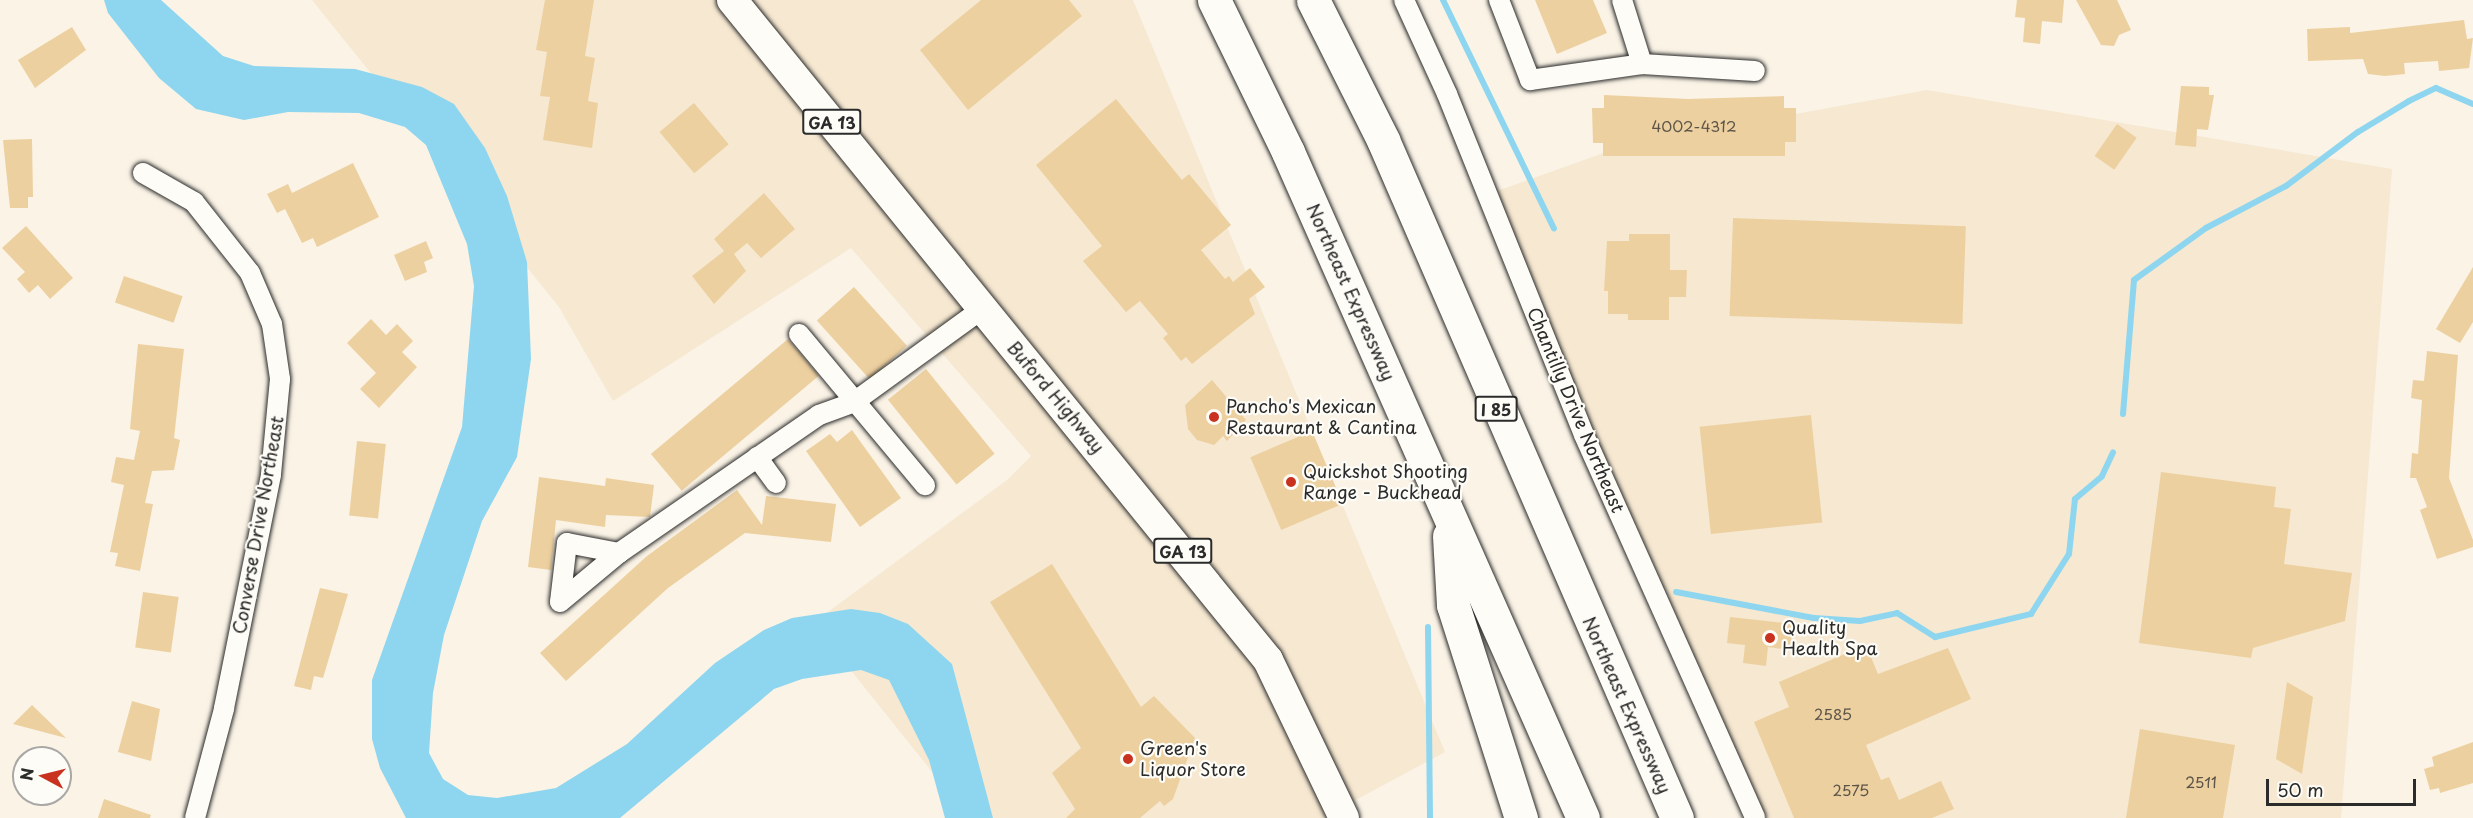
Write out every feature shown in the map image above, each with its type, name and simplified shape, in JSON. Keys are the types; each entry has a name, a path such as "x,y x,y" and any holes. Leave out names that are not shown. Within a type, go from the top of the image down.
{"highway":[{"name":"Northeast Expressway","path":"1214,0 1288,152 1583,818"},
{"name":"Northeast Expressway","path":"1313,0 1383,140 1677,817"},
{"path":"1447,513 1454,605 1521,818"}],"main road":[{"name":"Buford Highway","path":"732,0 1268,660 1344,818"}],"street":[{"name":"Chantilly Drive Northeast","path":"1404,0 1447,94 1584,435 1755,818"},
{"path":"1499,0 1530,80 1642,64 1755,71"},
{"path":"1622,0 1642,64"},
{"name":"Converse Drive Northeast","path":"143,172 194,202 250,273 272,324 280,379 271,475 224,709 195,818"},
{"path":"619,553 819,415 854,402 982,309"},
{"path":"800,334 925,485"},
{"path":"757,457 776,483"}],"shaded area":[{"path":"312,0 1133,0 1445,752 1322,818 969,818 813,623 1007,480 1031,456 851,248 613,401 559,307"},
{"path":"1927,90 2392,169 2341,818 1753,818 1654,567 1483,196 1626,145"}],"water":[{"path":"104,0 161,0 223,56 254,66 355,69 422,87 454,104 485,148 507,196 527,262 531,359 517,457 482,521 444,635 433,693 429,753 443,779 468,795 497,798 556,788 627,744 715,663 764,630 792,618 851,609 880,613 908,624 952,664 993,818 945,818 929,760 889,680 861,670 802,679 774,689 620,818 406,818 380,768 372,739 372,680 462,427 474,286 467,244 426,145 405,127 359,113 288,112 244,120 196,109 159,78 108,13"}],"building":[{"path":"545,0 594,0 585,56 595,58 588,101 598,103 592,148 543,140 550,97 540,96 547,52 536,50"},
{"path":"981,0 1069,0 1082,16 968,110 920,50"},
{"path":"1535,0 1593,0 1607,33 1557,54"},
{"path":"2017,0 2064,0 2062,23 2042,21 2040,44 2023,42 2025,18 2015,17"},
{"path":"2076,0 2117,0 2131,30 2119,35 2114,46 2101,45"},
{"path":"2464,20 2467,39 2473,38 2469,68 2439,71 2438,61 2404,63 2405,74 2385,76 2368,74 2363,59 2308,61 2307,29 2350,27 2350,33"},
{"path":"72,27 86,50 35,88 18,60"},
{"path":"2181,86 2209,87 2209,95 2214,95 2208,130 2197,129 2196,147 2175,145"},
{"path":"1604,95 1688,99 1784,96 1784,108 1796,108 1796,142 1785,142 1785,156 1603,156 1603,143 1593,143 1592,108 1604,108"},
{"path":"1116,99 1182,180 1189,174 1231,225 1201,250 1225,279 1229,276 1233,282 1250,268 1265,287 1249,299 1255,314 1192,364 1186,357 1181,361 1163,338 1168,334 1140,301 1126,312 1083,261 1102,246 1036,165"},
{"path":"694,103 729,144 694,173 660,132"},
{"path":"2117,124 2137,138 2114,170 2095,156"},
{"path":"32,139 33,197 28,197 28,208 10,208 3,140"},
{"path":"353,163 379,217 317,247 313,238 302,243 285,209 277,213 267,194 288,184 292,193"},
{"path":"764,193 795,229 761,258 747,243 734,254 746,271 714,304 692,276 724,251 714,239"},
{"path":"1733,218 1966,226 1962,324 1730,316"},
{"path":"26,226 73,278 50,299 38,285 29,293 17,279 25,272 2,248"},
{"path":"1629,234 1670,234 1670,270 1687,270 1686,297 1669,297 1669,320 1628,320 1628,314 1608,314 1608,291 1604,291 1607,241 1629,241"},
{"path":"426,241 433,258 424,262 427,272 405,281 394,255"},
{"path":"2473,267 2473,322 2460,343 2436,329"},
{"path":"124,276 183,296 174,323 115,302"},
{"path":"854,287 907,346 870,379 817,320"},
{"path":"371,319 386,335 397,324 413,341 402,352 417,367 379,408 360,389 376,373 347,343"},
{"path":"788,339 819,376 682,491 651,454"},
{"path":"138,344 184,349 174,438 180,440 174,470 152,471 145,503 153,504 140,571 115,566 118,553 110,552 124,485 111,482 116,457 134,460 140,431 130,429"},
{"path":"2427,351 2458,355 2449,478 2473,540 2473,547 2437,559 2420,510 2427,507 2416,478 2410,478 2412,453 2418,454 2422,400 2411,398 2413,380 2424,381"},
{"path":"926,369 995,454 957,485 888,400"},
{"path":"1212,380 1246,420 1227,441 1223,436 1214,445 1197,440 1188,429 1185,405"},
{"path":"1811,415 1822,522 1711,534 1700,427"},
{"path":"852,430 901,498 860,527 806,451 830,434 837,442"},
{"path":"1312,431 1343,504 1281,530 1250,457"},
{"path":"357,441 386,444 378,519 349,516"},
{"path":"2161,472 2276,487 2274,507 2291,509 2284,564 2352,573 2345,621 2253,648 2251,658 2139,643"},
{"path":"539,477 605,486 606,478 654,485 650,517 606,515 605,527 556,520 551,570 528,567"},
{"path":"737,490 762,525 766,496 836,504 831,542 745,533 668,588 566,681 540,653 647,556"},
{"path":"1052,564 1141,707 1154,696 1195,738 1173,799 1164,806 1160,801 1140,818 1066,818 1075,809 1052,773 1081,748 990,602"},
{"path":"320,588 348,594 323,678 314,676 311,690 294,686"},
{"path":"143,592 179,597 171,652 135,647"},
{"path":"1730,617 1793,624 1790,650 1768,647 1766,666 1743,663 1745,645 1727,643"},
{"path":"1866,645 1878,674 1948,648 1971,699 1866,745 1881,780 1889,777 1899,800 1941,781 1954,809 1932,818 1794,818 1754,722 1789,707 1779,682"},
{"path":"2287,682 2313,697 2302,774 2276,759"},
{"path":"132,701 160,709 151,761 118,752"},
{"path":"32,705 66,738 13,724"},
{"path":"2140,729 2235,745 2223,818 2126,818"},
{"path":"2473,742 2473,783 2440,793 2439,788 2430,790 2424,769 2434,766 2432,757"},
{"path":"104,799 151,815 150,818 98,818"}],"waterway":[{"path":"1443,0 1554,229"},
{"path":"2123,414 2134,280 2206,228 2286,186 2358,132 2409,101 2436,88 2473,104"},
{"path":"1676,592 1814,618 1860,621 1897,613 1935,637 2031,614 2069,554 2075,499 2102,476 2113,452"},
{"path":"1428,627 1430,818"}],"place":[{"name":"Pancho's Mexican Restaurant & Cantina","path":"1214,417"},
{"name":"Quickshot Shooting Range - Buckhead","path":"1291,482"},
{"name":"Quality Health Spa","path":"1770,638"},
{"name":"Green's Liquor Store","path":"1128,759"}]}
